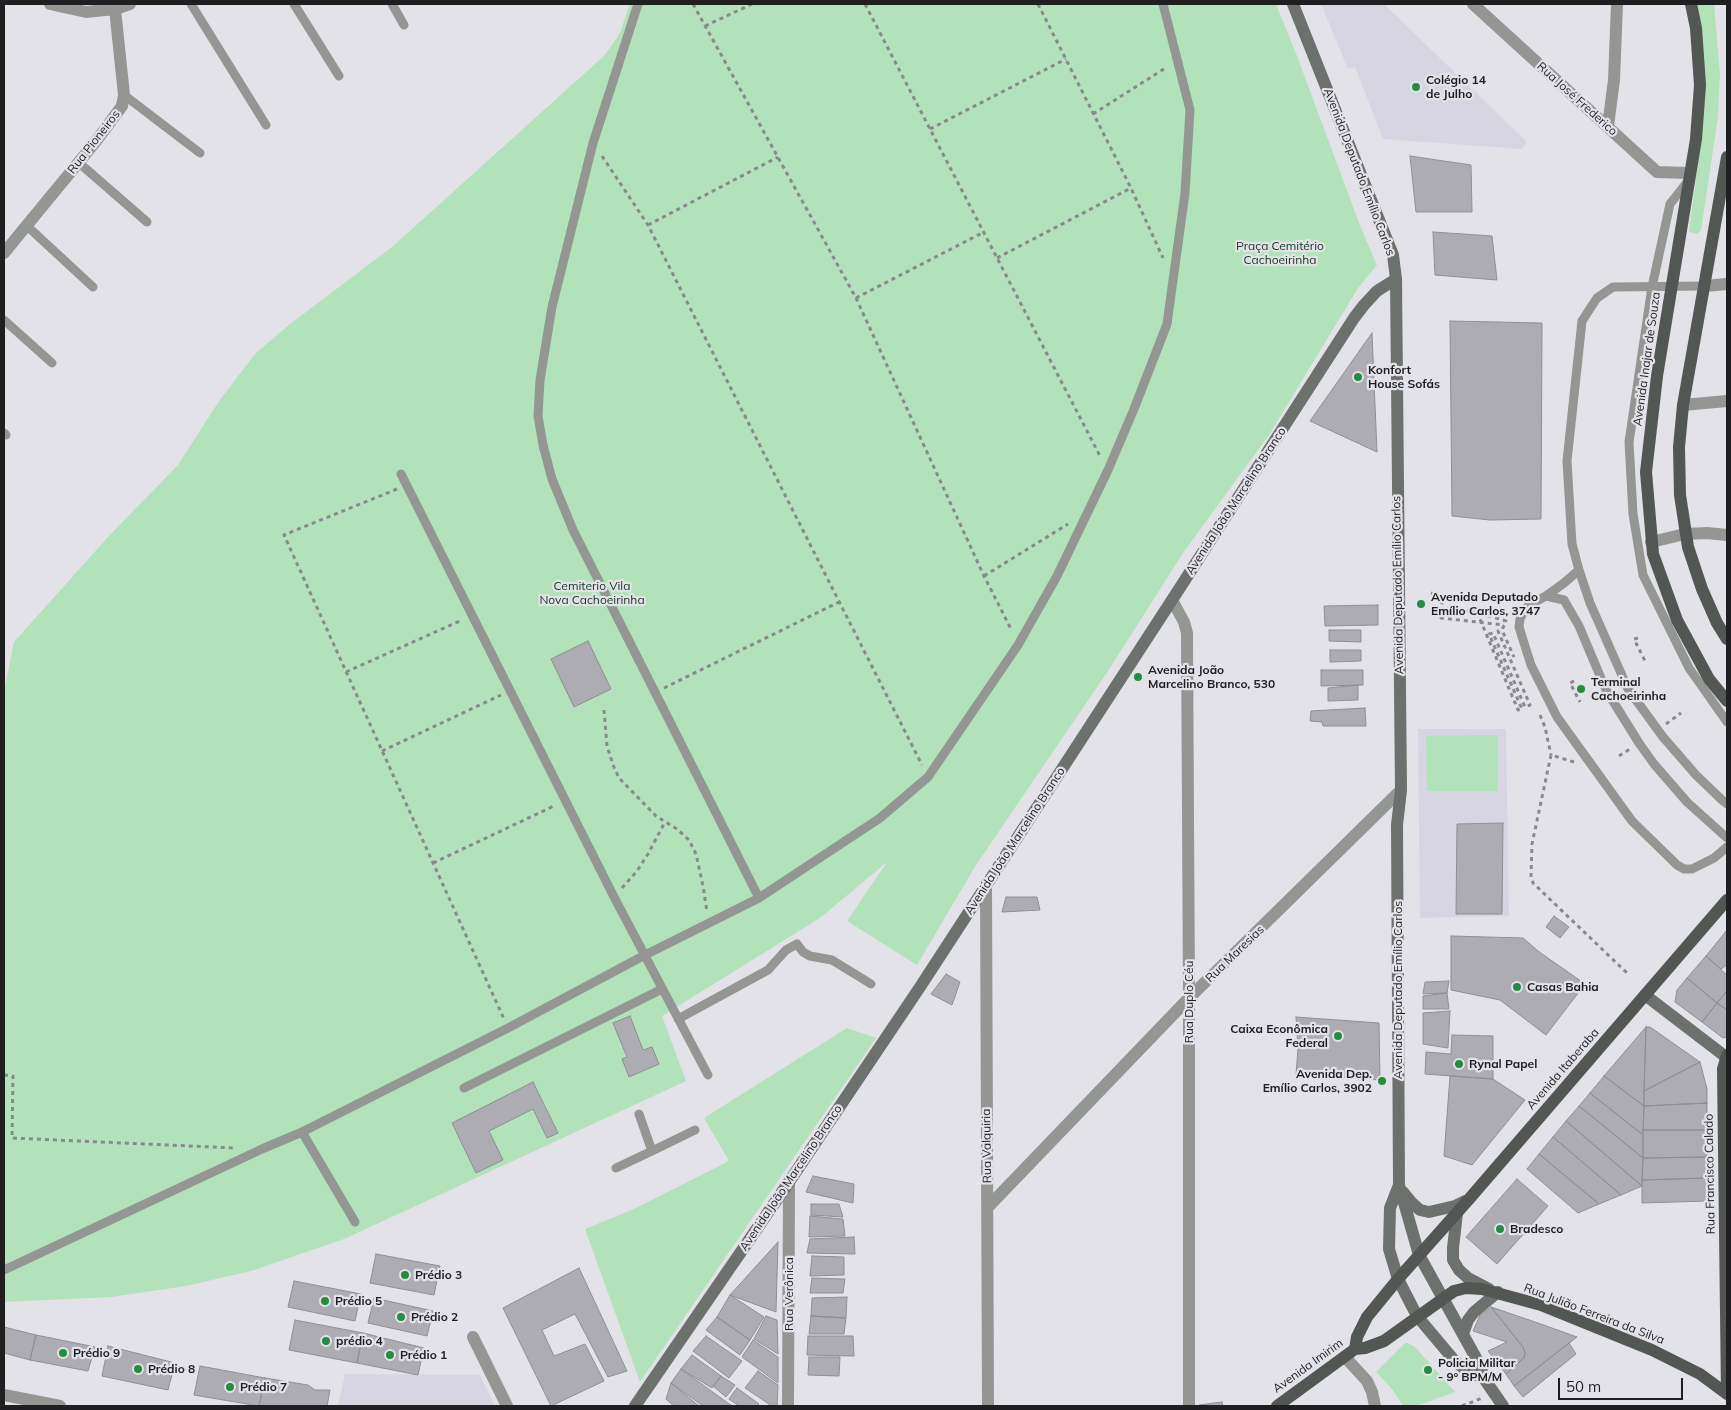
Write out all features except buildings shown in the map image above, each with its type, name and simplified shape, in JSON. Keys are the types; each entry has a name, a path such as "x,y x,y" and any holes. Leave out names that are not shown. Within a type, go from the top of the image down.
{"main road":[{"name":"Avenida Deputado Emílio Carlos","path":"1293,4 1393,255 1396,279 1401,790 1397,825 1398,1185 1419,1255 1482,1367 1483,1377 1502,1406"},
{"name":"Avenida Inajar de Souza","path":"1691,4 1696,28 1700,85 1696,139 1671,286 1652,415 1646,472 1653,554 1677,620 1708,679 1727,701"},
{"path":"1727,157 1683,405 1679,447 1680,495 1685,534 1702,589 1717,623 1727,639"},
{"name":"Avenida João Marcelino Branco","path":"636,1406 789,1182 986,887 1354,318 1377,291 1396,279"},
{"name":"Avenida Itaberaba","path":"1419,1255 1727,900"},
{"name":"Rua Francisco Calado","path":"1645,996 1727,1056 1723,1069 1727,1394"},
{"name":"Avenida Deputado Emílio Carlos","path":"1398,1185 1390,1208 1389,1249 1398,1279 1418,1316 1462,1368 1469,1374 1483,1377"},
{"path":"1398,1185 1420,1210 1429,1212 1455,1206 1470,1198"},
{"path":"1457,1213 1453,1260 1459,1270 1468,1278 1498,1292 1474,1312 1468,1320 1463,1334"},
{"name":"Avenida Imirim","path":"1355,1349 1357,1338 1367,1317 1419,1255"},
{"name":"Rua Julião Ferreira da Silva","path":"1443,1298 1454,1291 1466,1288 1482,1289 1542,1306 1652,1350 1700,1374 1727,1394"},
{"name":"Avenida Imirim","path":"1277,1406 1355,1349 1365,1348 1384,1341 1443,1298"}],"street":[{"path":"50,4 86,12 130,4"},
{"name":"Rua José Frederico","path":"1473,4 1657,172 1689,177"},
{"path":"1608,126 1614,80 1617,4"},
{"name":"Rua Pioneiros","path":"4,253 108,126 122,106 124,94 114,6"},
{"path":"1705,286 1727,284"},
{"path":"1683,405 1727,401"},
{"path":"1652,542 1685,534 1707,533 1727,535"},
{"name":"Rua Duplo Céu","path":"1172,600 1184,622 1186,633 1189,998 1189,1406"},
{"name":"Rua Maresias","path":"988,1206 1189,998 1401,790"},
{"name":"Rua Valquiria","path":"986,887 988,1406"},
{"name":"Rua Verônica","path":"788,1406 789,1182"},
{"path":"473,1338 507,1406"},
{"path":"1345,1357 1367,1381 1375,1406"},
{"path":"4,1395 60,1406"}],"lane":[{"path":"191,4 266,125"},
{"path":"294,4 339,76"},
{"path":"392,4 404,25"},
{"path":"638,4 593,143 552,307 540,380 538,416 552,479 566,513 759,898"},
{"path":"4,1270 302,1132 759,898 880,818 928,777 1018,645 1057,576 1108,470 1167,324 1185,193 1190,110 1163,4"},
{"path":"124,94 200,153"},
{"path":"78,162 147,222"},
{"path":"1689,177 1670,204 1652,287 1629,442 1632,514 1643,575 1690,668 1727,722"},
{"path":"26,226 93,288"},
{"path":"1705,286 1613,287 1597,298 1582,321 1567,461 1572,544 1590,603 1628,689 1663,737 1696,775 1727,804"},
{"path":"4,320 52,363"},
{"path":"401,474 614,897 708,1075"},
{"path":"1579,570 1546,596 1536,600 1524,611 1520,619 1520,634 1531,665 1557,717 1632,821 1677,865 1684,869 1692,869 1714,858 1727,847"},
{"path":"1546,596 1564,600 1579,626 1606,690 1654,764 1688,802 1727,838"},
{"path":"678,1019 768,970 786,950 797,944 803,952 810,956 832,960 871,984"},
{"path":"464,1088 662,988"},
{"path":"639,1114 652,1151"},
{"path":"616,1168 695,1130"},
{"path":"302,1132 355,1222"}],"path":[{"path":"693,4 856,298 984,576 1018,645"},
{"path":"705,26 752,4"},
{"path":"865,4 1108,470"},
{"path":"1038,4 1131,188 1174,281"},
{"path":"930,128 1066,59"},
{"path":"1093,114 1178,60"},
{"path":"593,143 648,225 928,777"},
{"path":"648,225 778,157"},
{"path":"997,258 1131,188"},
{"path":"856,298 984,232"},
{"path":"406,485 284,535 508,1028"},
{"path":"984,576 1088,512"},
{"path":"1432,594 1442,597 1441,618 1504,625"},
{"path":"655,692 839,602"},
{"path":"1441,609 1477,612 1502,621"},
{"path":"1477,612 1518,710 1522,708 1489,634 1493,633 1526,707 1530,705 1498,631 1502,630"},
{"path":"346,672 472,615"},
{"path":"1638,638 1634,639 1646,663"},
{"path":"1574,681 1570,683 1580,702"},
{"path":"382,751 510,690"},
{"path":"604,710 607,746 619,778 656,816 677,829 689,840 696,854 703,886 708,925"},
{"path":"1592,767 1551,755 1532,844 1531,876 1533,883 1549,900 1627,973"},
{"path":"433,863 566,800"},
{"path":"614,897 637,871 665,822"},
{"path":"4,1076 13,1076 12,1138 262,1149"},
{"path":"1462,1406 1494,1393"}],"shaded area":[{"name":"Colégio 14 de Julho","path":"1321,4 1384,4 1527,142 1522,149 1383,139 1355,67 1348,69"},
{"path":"1418,729 1506,729 1509,916 1420,918"},
{"path":"345,1374 480,1375 495,1406 338,1406"}],"green space":[{"name":"Cemiterio Vila Nova Cachoeirinha","path":"630,4 1276,4 1361,228 1377,265 1358,288 1269,435 1183,553 1108,671 976,865 917,965 847,921 887,862 820,918 662,1016 686,1081 344,1239 251,1271 186,1286 111,1297 4,1302 4,692 14,642 108,537 178,465 219,401 255,354 290,324 392,247 605,55 620,33"},
{"path":"1697,4 1714,4 1720,74 1718,117 1701,230 1697,234 1689,232 1703,126"},
{"path":"1498,735 1498,791 1427,791 1426,736"},
{"path":"847,1028 876,1038 640,1382 585,1229 634,1209 729,1161 704,1118"},
{"path":"1405,1343 1415,1347 1455,1392 1416,1406 1403,1406 1392,1389 1376,1372"}],"place":[{"name":"Colégio 14 de Julho","path":"1416,87"},
{"name":"Konfort House Sofás","path":"1358,377"},
{"name":"Avenida Deputado Emílio Carlos, 3747","path":"1421,604"},
{"name":"Avenida João Marcelino Branco, 530","path":"1138,677"},
{"name":"Terminal Cachoeirinha","path":"1581,689"},
{"name":"Casas Bahia","path":"1517,987"},
{"name":"Caixa Econômica Federal","path":"1338,1036"},
{"name":"Rynal Papel","path":"1459,1064"},
{"name":"Avenida Dep. Emílio Carlos, 3902","path":"1382,1081"},
{"name":"Bradesco","path":"1500,1229"},
{"name":"Prédio 3","path":"405,1275"},
{"name":"Prédio 5","path":"325,1301"},
{"name":"Prédio 2","path":"401,1317"},
{"name":"prédio 4","path":"326,1341"},
{"name":"Prédio 9","path":"63,1353"},
{"name":"Prédio 1","path":"390,1355"},
{"name":"Prédio 8","path":"138,1369"},
{"name":"Policia Militar - 9º BPM/M","path":"1428,1370"},
{"name":"Prédio 7","path":"230,1387"}],"park label":[{"name":"Praça Cemitério Cachoeirinha","path":"1280,253"}]}
